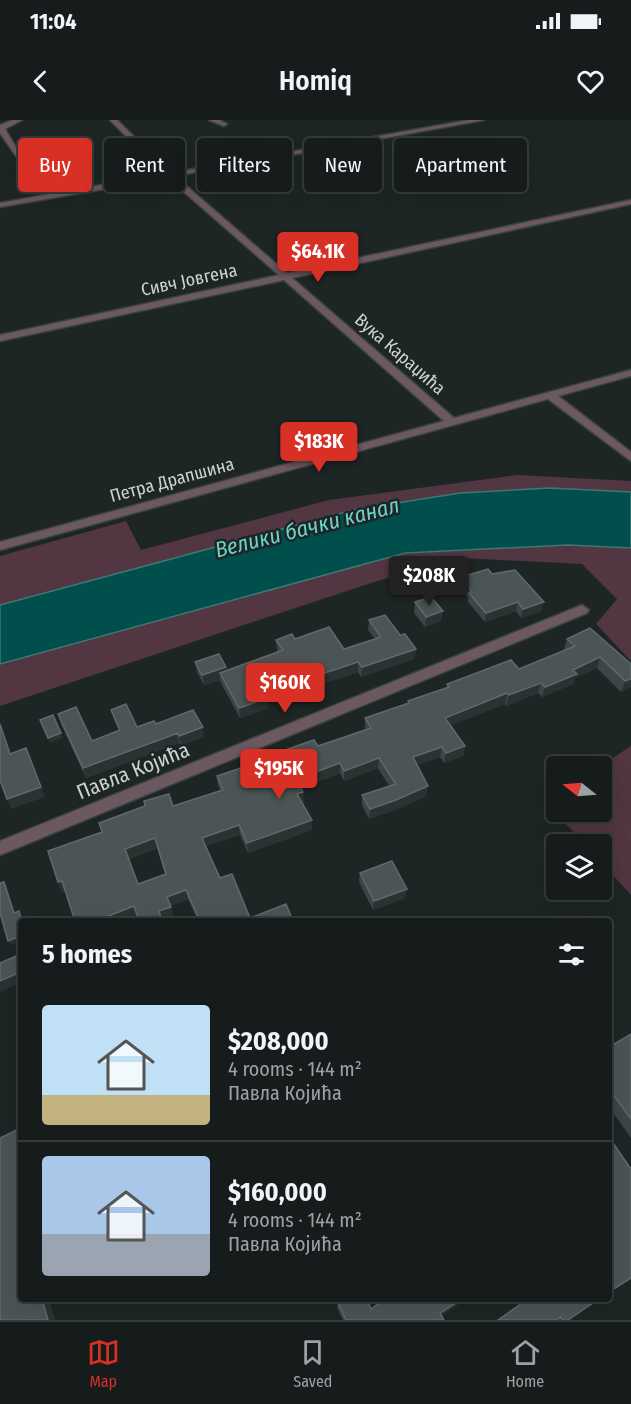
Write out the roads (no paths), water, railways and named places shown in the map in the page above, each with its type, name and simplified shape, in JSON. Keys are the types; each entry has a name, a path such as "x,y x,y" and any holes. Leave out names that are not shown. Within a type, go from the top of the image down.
{"street":[{"path":"16,154 1,128 19,120"},
{"name":"Вука Караџића","path":"113,120 131,138"},
{"path":"212,120 224,124"},
{"path":"185,172 481,120"},
{"path":"0,205 104,187"},
{"name":"Вука Караџића","path":"185,189 451,421"},
{"name":"Сивч Јовгена","path":"0,338 631,202"},
{"name":"Петра Драпшина","path":"0,546 631,373"},
{"path":"549,395 631,458"},
{"name":"Павла Којића","path":"0,848 582,610"}],"water":[{"name":"Велики бачки канал","path":"550,488 631,492 631,548 568,545 405,553 0,664 0,605 353,510 460,493"}]}
